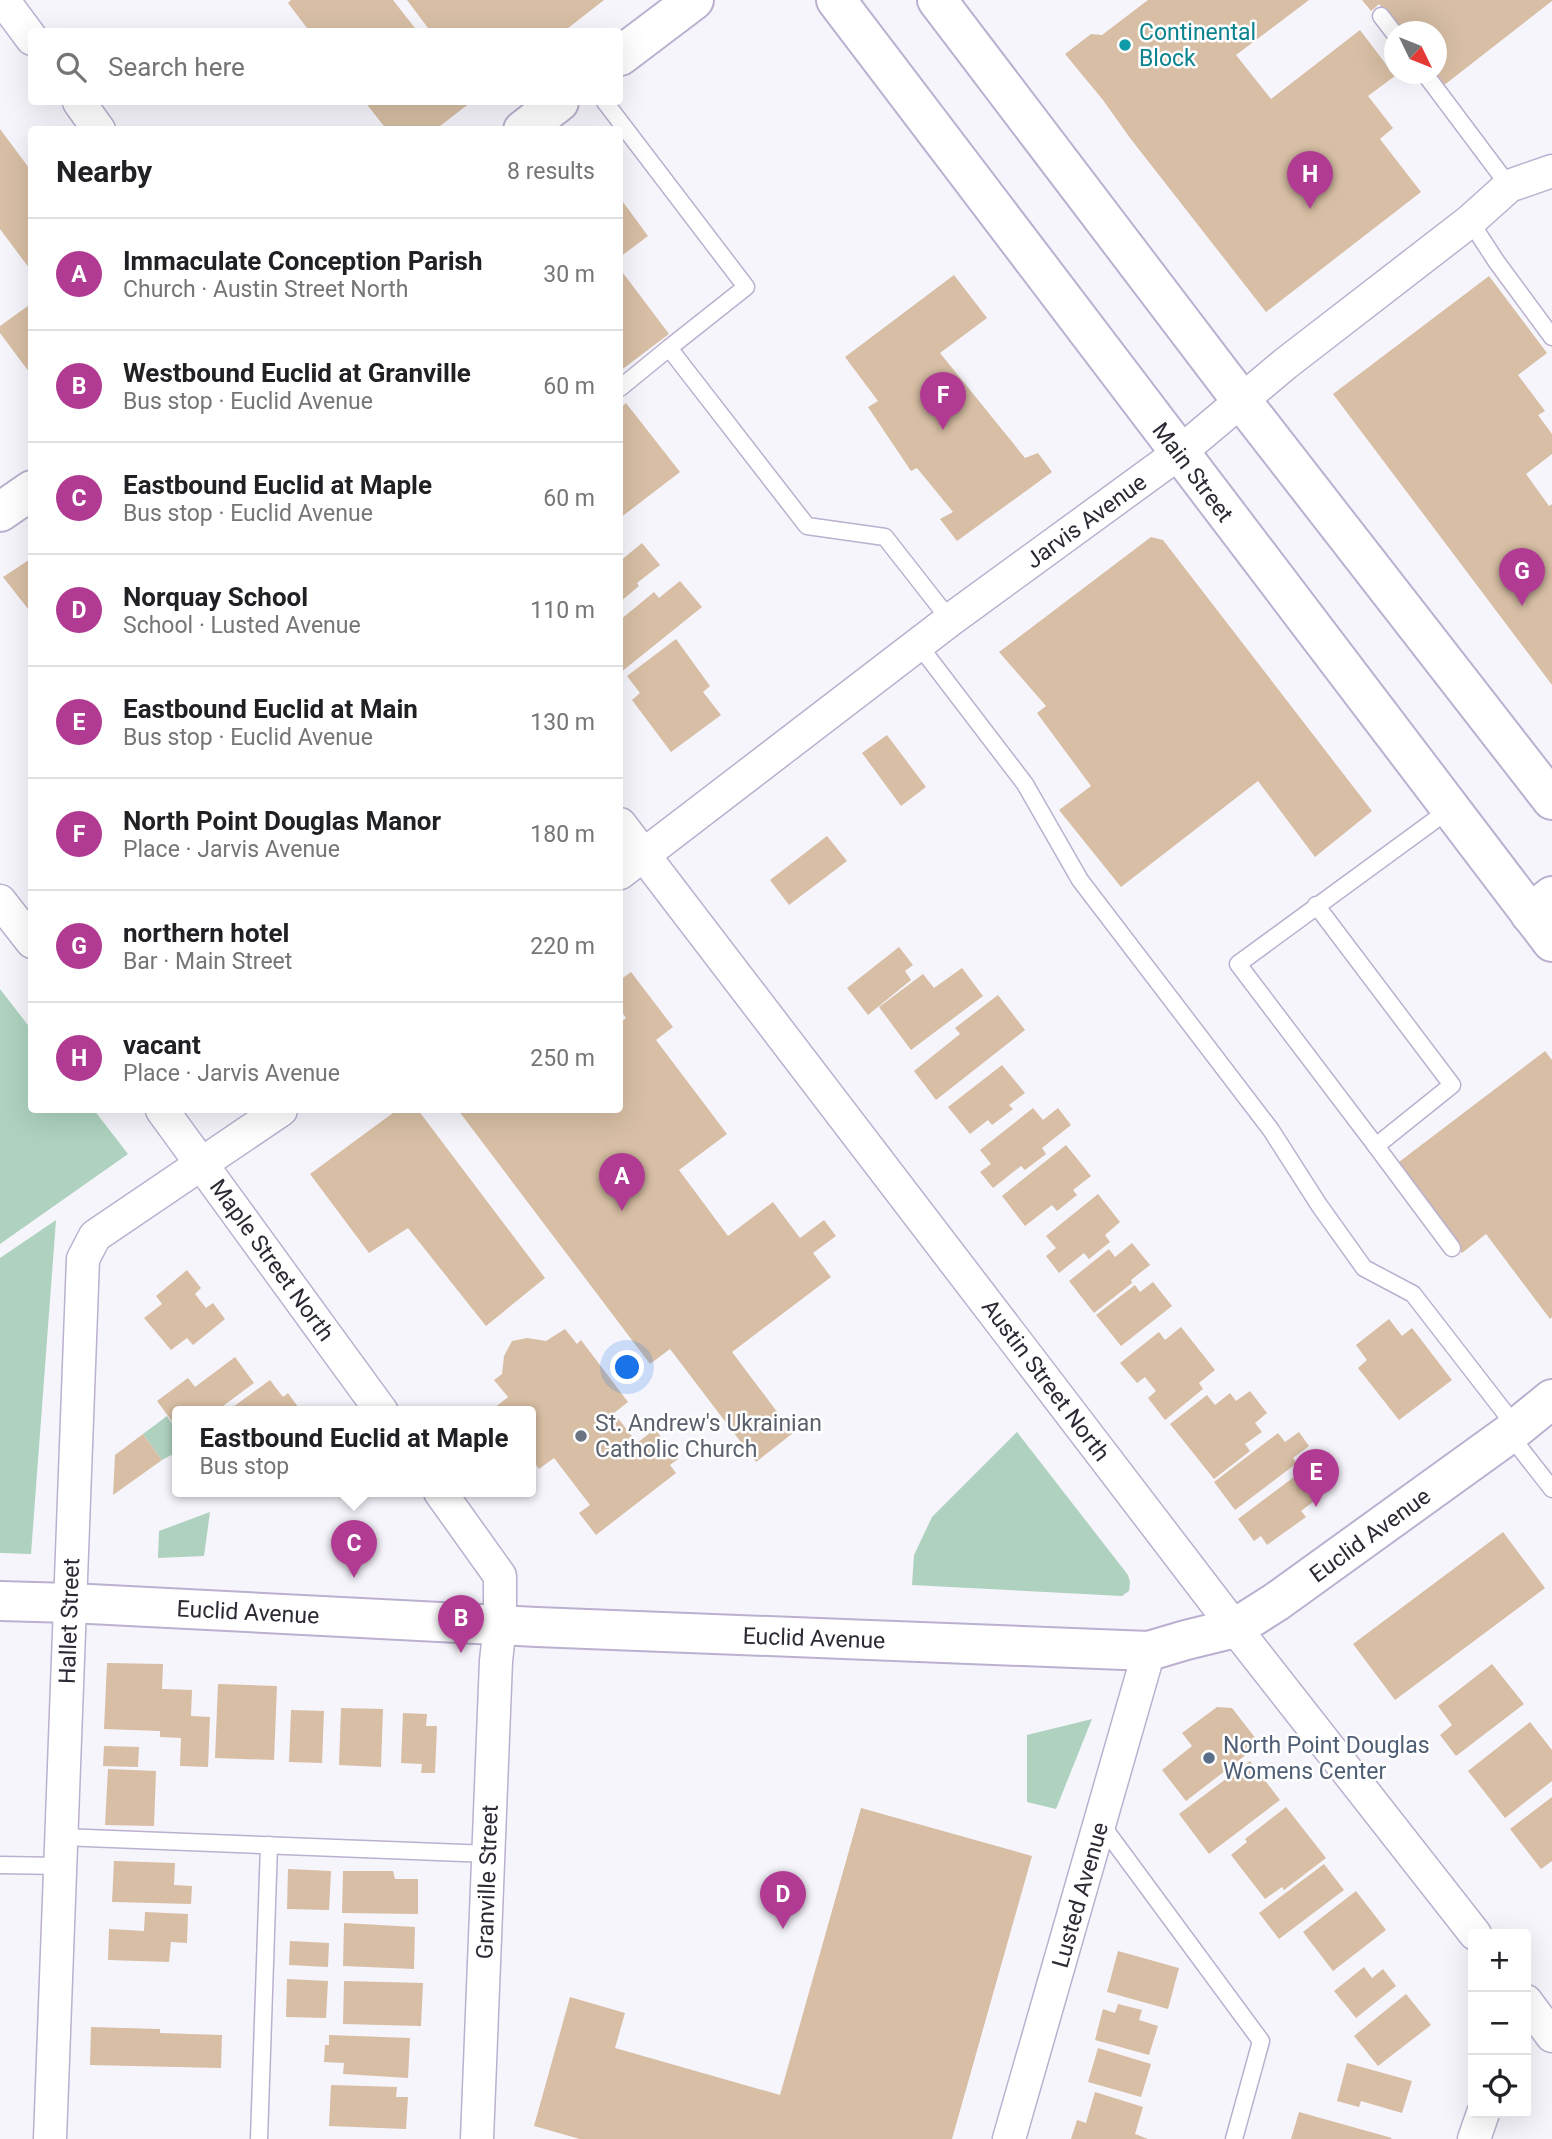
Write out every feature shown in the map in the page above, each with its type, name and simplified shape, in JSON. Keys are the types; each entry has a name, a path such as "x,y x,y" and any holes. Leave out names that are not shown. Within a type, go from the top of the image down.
{"main road":[{"path":"623,54 694,0"},
{"name":"Main Street","path":"836,0 1450,809 1545,917"},
{"path":"937,0 1241,400 1552,800"},
{"path":"528,126 555,105"},
{"path":"0,512 28,493"},
{"name":"Euclid Avenue","path":"0,1601 500,1625 1149,1651 1235,1628 1276,1602 1513,1431 1552,1399"}],"street":[{"path":"14,4 28,31"},
{"path":"81,105 97,126"},
{"name":"Jarvis Avenue","path":"631,865 950,620 1179,453 1241,400 1510,186 1552,171"},
{"name":"Austin Street North","path":"623,835 631,865 673,891 1235,1628 1471,1929"},
{"path":"0,901 28,937"},
{"name":"Maple Street North","path":"164,1113 378,1406"},
{"path":"203,1164 277,1113"},
{"name":"Hallet Street","path":"50,2139 83,1259 95,1236 203,1164"},
{"path":"444,1497 500,1576 500,1625"},
{"name":"Granville Street","path":"477,2139 496,1661 500,1625"},
{"name":"Lusted Avenue","path":"1009,2139 1149,1651"},
{"path":"1531,2008 1552,2036"},
{"path":"1475,2139 1481,2118"}],"lane":[{"path":"1381,16 1385,21"},
{"path":"1433,84 1510,186"},
{"path":"607,105 746,287 623,386"},
{"path":"1470,220 1496,261 1552,337"},
{"path":"669,348 807,526 885,537 950,620"},
{"path":"918,645 1025,784 1080,880 1271,1130 1319,1205 1364,1268 1413,1294 1552,1489"},
{"path":"1450,809 1238,964 1452,1248"},
{"path":"1317,905 1452,1085 1376,1146"},
{"path":"1101,1824 1261,2042 1234,2139"},
{"path":"259,2139 269,1845"},
{"path":"0,1865 61,1851 269,1845 489,1853"}],"green space":[{"path":"0,989 28,1025 28,1113 96,1113 128,1154 0,1244"},
{"path":"56,1220 31,1554 0,1553 0,1258"},
{"path":"167,1416 172,1424 172,1455 162,1460 143,1434"},
{"path":"1017,1432 1128,1575 1129,1591 1122,1596 912,1585 914,1555 932,1517"},
{"path":"210,1512 204,1556 158,1558 159,1531"},
{"path":"1092,1719 1056,1809 1027,1802 1027,1735"}],"building":[{"path":"291,0 393,0 415,28 307,28 288,3"},
{"path":"407,0 604,0 568,28 428,28"},
{"path":"1148,0 1309,0 1236,55 1271,99 1360,30 1384,62 1384,84 1368,96 1393,128 1380,139 1421,192 1266,312 1065,54 1091,34 1102,35"},
{"path":"1362,0 1552,0 1447,83 1447,21 1392,21 1379,4 1371,11"},
{"path":"367,105 467,105 440,126 384,126"},
{"path":"0,129 28,167 28,267 0,229"},
{"path":"623,202 648,236 623,255"},
{"path":"623,273 669,334 623,369"},
{"path":"954,275 987,318 940,353 1025,458 1038,453 1052,472 957,541 940,519 953,512 917,468 911,471 868,407 878,401 845,357"},
{"path":"1489,276 1547,353 1518,375 1545,411 1538,415 1552,434 1552,454 1526,474 1549,506 1552,504 1552,685 1333,394"},
{"path":"28,306 28,371 0,333 0,326"},
{"path":"626,403 680,472 623,516 623,406"},
{"path":"1151,537 1163,540 1372,811 1315,857 1258,781 1121,887 1059,810 1091,786 1037,713 1046,706 999,652"},
{"path":"642,543 660,565 637,583 639,586 623,599 623,559"},
{"path":"28,561 28,609 3,577"},
{"path":"680,581 702,607 623,671 623,618 654,592 659,598"},
{"path":"676,639 710,686 703,692 721,715 671,752 632,700 640,693 627,676"},
{"path":"887,735 926,787 901,806 862,753"},
{"path":"827,836 847,861 789,905 770,880"},
{"path":"899,947 913,965 905,971 911,980 868,1015 847,988"},
{"path":"962,968 983,996 911,1050 879,1007 923,974 934,988"},
{"path":"631,972 673,1027 656,1040 727,1134 679,1170 728,1236 773,1202 800,1238 824,1220 836,1236 813,1253 831,1277 732,1352 793,1433 756,1462 670,1349 650,1364 460,1113 623,1113 623,1020 626,1018 623,1014 623,978"},
{"path":"998,995 1025,1030 936,1100 914,1071 960,1034 955,1028"},
{"path":"1545,1051 1552,1060 1550,1319 1486,1234 1462,1253 1395,1165"},
{"path":"1002,1065 1025,1093 1009,1105 1013,1109 992,1125 988,1120 970,1134 948,1107"},
{"path":"1033,1108 1043,1120 1058,1108 1071,1125 1042,1148 1046,1154 1025,1170 1021,1166 993,1188 980,1172 991,1164 980,1150"},
{"path":"393,1113 420,1113 545,1278 486,1326 408,1228 369,1253 310,1174"},
{"path":"1066,1145 1091,1176 1073,1190 1077,1195 1057,1211 1052,1205 1025,1226 1002,1196"},
{"path":"1098,1194 1120,1222 1105,1235 1110,1242 1089,1259 1084,1253 1059,1273 1046,1256 1056,1248 1046,1236"},
{"path":"1132,1243 1150,1265 1094,1313 1069,1281 1109,1249 1115,1257"},
{"path":"187,1270 201,1288 195,1294 206,1308 213,1303 225,1319 193,1345 187,1338 171,1350 144,1318 162,1304 156,1296"},
{"path":"1153,1282 1172,1306 1121,1346 1096,1315 1135,1285 1140,1292"},
{"path":"1389,1319 1402,1336 1412,1328 1452,1380 1399,1420 1358,1368 1367,1360 1356,1345"},
{"path":"1181,1327 1215,1370 1199,1383 1203,1389 1165,1420 1148,1398 1156,1391 1145,1377 1137,1383 1120,1363 1159,1332 1165,1340"},
{"name":"St. Andrew's Ukrainian Catholic Church","path":"565,1329 577,1344 581,1340 628,1402 614,1413 637,1443 655,1429 678,1459 670,1465 676,1473 596,1535 579,1513 590,1505 554,1458 539,1469 536,1465 536,1406 497,1406 508,1397 494,1380 502,1374 504,1356 512,1341 527,1338 546,1341"},
{"path":"235,1357 254,1383 223,1406 172,1406 172,1421 157,1401 188,1378 195,1387"},
{"path":"270,1380 283,1397 288,1393 297,1406 234,1406"},
{"path":"1250,1391 1267,1413 1255,1423 1262,1432 1245,1444 1250,1451 1214,1479 1170,1424 1207,1395 1215,1405 1230,1393 1236,1401"},
{"path":"1299,1432 1309,1446 1293,1458 1297,1463 1235,1510 1214,1482 1278,1433 1285,1442"},
{"path":"143,1434 162,1460 113,1495 115,1455"},
{"path":"1298,1474 1317,1499 1301,1511 1306,1517 1267,1545 1261,1536 1254,1541 1238,1519"},
{"path":"1503,1532 1545,1588 1395,1700 1353,1644"},
{"path":"107,1663 163,1664 162,1689 192,1690 191,1716 210,1717 208,1767 180,1766 181,1738 160,1737 160,1731 104,1729"},
{"path":"1492,1664 1524,1704 1456,1756 1440,1735 1452,1725 1438,1706"},
{"path":"218,1684 277,1686 274,1760 215,1758"},
{"name":"North Point Douglas Womens Center","path":"1217,1707 1232,1708 1260,1744 1186,1801 1162,1770 1192,1746 1182,1733"},
{"path":"341,1708 383,1709 381,1767 339,1765"},
{"path":"291,1710 324,1711 322,1763 289,1762"},
{"path":"403,1713 427,1714 426,1726 437,1726 435,1773 421,1773 422,1764 401,1763"},
{"path":"1530,1722 1552,1750 1552,1781 1505,1818 1468,1771"},
{"path":"104,1746 139,1747 138,1767 103,1766"},
{"path":"1250,1761 1280,1800 1209,1854 1179,1814"},
{"path":"108,1769 156,1771 154,1826 105,1825"},
{"path":"1552,1797 1552,1861 1541,1869 1510,1829"},
{"path":"1286,1807 1326,1858 1284,1890 1282,1887 1265,1899 1231,1855 1247,1842 1245,1839"},
{"path":"861,1808 1032,1856 952,2139 580,2139 534,2126 570,1997 625,2013 615,2048 780,2095"},
{"path":"114,1861 175,1863 174,1885 192,1886 191,1904 112,1902"},
{"path":"1324,1864 1344,1890 1279,1939 1259,1913"},
{"path":"288,1869 331,1871 329,1910 287,1909"},
{"path":"343,1871 393,1871 395,1879 418,1879 418,1914 342,1913"},
{"path":"1356,1891 1386,1930 1333,1971 1303,1932"},
{"path":"145,1912 188,1914 187,1943 171,1942 169,1962 108,1960 109,1929 144,1931"},
{"path":"344,1923 415,1927 414,1969 343,1966"},
{"path":"290,1941 329,1943 328,1967 289,1965"},
{"path":"1118,1951 1179,1968 1168,2009 1107,1992"},
{"path":"1364,1967 1372,1978 1383,1969 1396,1986 1356,2018 1334,1991"},
{"path":"287,1979 328,1981 326,2018 286,2017"},
{"path":"344,1981 423,1983 421,2026 343,2024"},
{"path":"1406,1994 1431,2025 1378,2066 1354,2036"},
{"path":"1118,2004 1142,2010 1139,2020 1158,2026 1149,2055 1095,2040 1103,2009 1115,2013"},
{"path":"91,2027 160,2029 160,2033 222,2035 221,2068 90,2065"},
{"path":"329,2035 410,2038 408,2078 343,2074 344,2063 324,2062 325,2045 329,2045"},
{"path":"1098,2048 1151,2064 1141,2097 1088,2082"},
{"path":"1347,2063 1412,2081 1402,2113 1361,2101 1359,2107 1337,2101"},
{"path":"331,2085 397,2087 396,2097 408,2097 406,2129 329,2126"},
{"path":"1095,2092 1143,2107 1135,2134 1148,2139 1071,2139 1077,2120 1086,2123"},
{"path":"1299,2112 1392,2138 1291,2139"}],"place":[{"name":"Continental Block","path":"1125,45"},
{"name":"vacant","path":"1310,209"},
{"name":"North Point Douglas Manor","path":"943,430"},
{"name":"northern hotel","path":"1522,606"},
{"name":"Immaculate Conception Parish","path":"622,1211"},
{"name":"St. Andrew's Ukrainian Catholic Church","path":"581,1436"},
{"name":"Eastbound Euclid at Main","path":"1316,1507"},
{"name":"Eastbound Euclid at Maple","path":"354,1578"},
{"name":"Westbound Euclid at Granville","path":"461,1653"},
{"name":"North Point Douglas Womens Center","path":"1209,1758"},
{"name":"Norquay School","path":"783,1929"}]}
